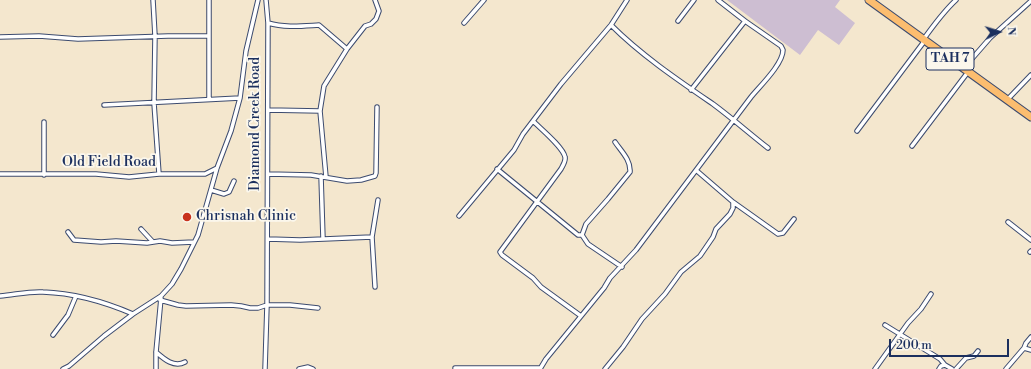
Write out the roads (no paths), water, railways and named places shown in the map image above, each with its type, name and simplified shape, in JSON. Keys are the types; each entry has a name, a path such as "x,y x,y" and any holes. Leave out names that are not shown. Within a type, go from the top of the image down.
{"highway":[{"name":"TAH 7","path":"869,0 1031,117"}],"street":[{"path":"153,0 155,36 154,103 160,174"},
{"path":"209,0 209,99"},
{"path":"63,369 69,368 104,336 133,314 161,298 172,284 198,235 217,168 231,131 240,98 246,51 258,0"},
{"name":"Diamond Creek Road","path":"265,369 268,239 268,23 266,0"},
{"path":"323,239 324,176 320,111 324,86 347,49 365,26 371,24 376,19 379,11 375,0"},
{"path":"464,23 484,0"},
{"path":"459,216 514,150 532,121 611,25 618,11 627,0"},
{"path":"678,21 694,0"},
{"path":"541,367 604,288 610,278 622,267 697,170 733,120 781,60 783,50 780,46 744,21 718,0"},
{"path":"857,131 924,43 923,40 944,11 956,0"},
{"path":"912,146 965,70 990,38 1031,1"},
{"path":"692,90 744,21"},
{"path":"268,23 293,27 319,25 347,49"},
{"path":"611,25 649,58 714,105 768,148"},
{"path":"0,37 39,36 78,38 209,36"},
{"path":"1007,100 1031,75"},
{"path":"104,105 240,98"},
{"path":"268,174 324,176 347,181 361,180 375,176 377,107"},
{"path":"268,110 320,111"},
{"path":"532,121 561,149 565,156 565,161 561,169 500,252 533,278 541,287 581,316"},
{"path":"44,122 44,175"},
{"path":"582,234 586,224 630,172 629,162 615,142"},
{"name":"Old Field Road","path":"0,174 96,174 129,177 160,174 205,174 217,168"},
{"path":"497,169 578,235 582,234"},
{"path":"697,170 733,202 778,234 783,233 794,219"},
{"path":"211,190 224,194 229,192 234,181"},
{"path":"375,287 372,237 378,200"},
{"path":"605,369 624,347 642,319 665,294 682,272 700,256 713,237 716,229 730,214 733,208 733,202"},
{"path":"1008,222 1031,240"},
{"path":"141,229 153,242"},
{"path":"68,232 74,240 80,241 194,242"},
{"path":"582,234 588,244 622,267"},
{"path":"268,239 300,240 372,237"},
{"path":"0,296 42,291 76,296 111,304 133,314"},
{"path":"875,369 931,294"},
{"path":"53,335 68,315 76,296"},
{"path":"161,298 178,305 186,306 231,305 258,308 267,305 290,305 318,308"},
{"path":"156,369 161,298"},
{"path":"885,325 940,359 945,365 952,369"},
{"path":"1006,369 1024,348 1031,337"},
{"path":"1024,348 1031,350"},
{"path":"956,369 966,358 974,356 978,351"},
{"path":"156,352 171,363 179,364 186,362"},
{"path":"939,369 941,366 945,365"},
{"path":"299,369 308,367 314,369"},
{"path":"455,368 541,367 545,369"}],"place":[{"name":"Chrisnah Clinic","path":"187,217"}]}
